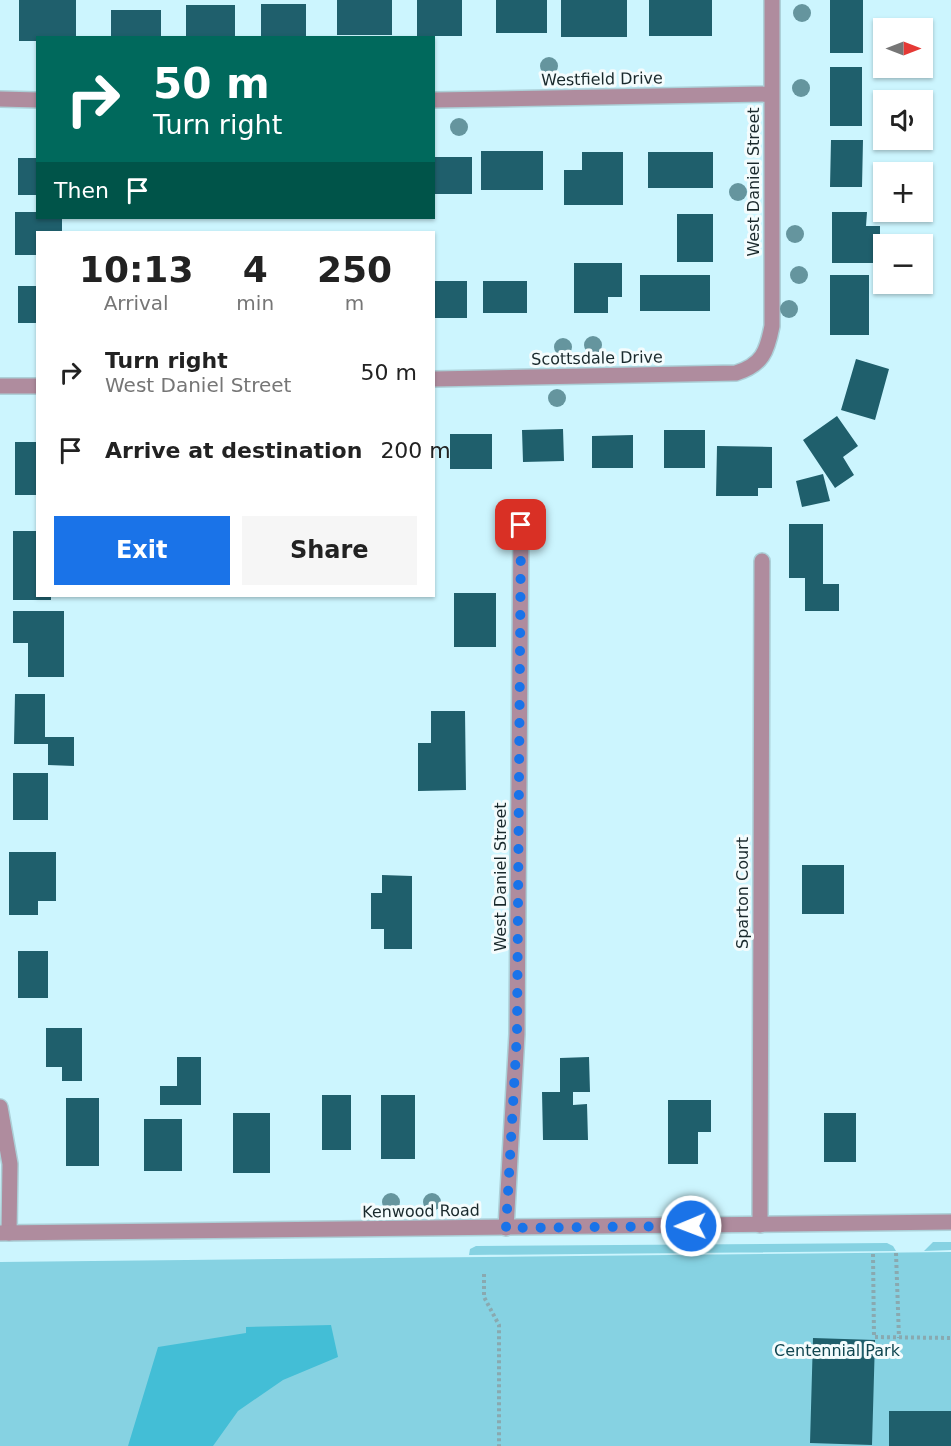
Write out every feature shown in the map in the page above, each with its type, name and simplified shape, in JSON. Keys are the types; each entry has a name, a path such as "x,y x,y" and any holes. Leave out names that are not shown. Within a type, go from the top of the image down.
{"street":[{"name":"West Daniel Street","path":"758,362 768,345 772,326 770,94 772,0"},
{"name":"Westfield Drive","path":"435,100 770,94"},
{"path":"0,99 36,100"},
{"name":"Scottsdale Drive","path":"435,379 736,373 752,368 758,362"},
{"path":"0,386 36,386"},
{"name":"West Daniel Street","path":"506,1228 517,1034 521,525"},
{"name":"Sparton Court","path":"760,1225 762,561"},
{"path":"0,1107 10,1164 5,1233"},
{"name":"Kenwood Road","path":"5,1233 951,1222"}],"path":[{"path":"896,1253 899,1338"},
{"path":"873,1254 874,1337 951,1338"},
{"path":"484,1274 484,1298 499,1325 499,1446"}],"green space":[{"path":"933,1242 951,1242 951,1250 924,1251"},
{"path":"887,1243 896,1251 469,1255 470,1249 476,1246"},
{"name":"Centennial Park","path":"951,1252 951,1446 0,1446 0,1262"}],"shaded area":[{"path":"331,1325 338,1357 283,1380 238,1411 213,1446 128,1446 158,1347 246,1333 246,1327"}],"building":[{"path":"19,0 76,0 76,36 36,36 36,41 19,41"},
{"path":"337,0 392,0 392,35 337,35"},
{"path":"417,0 462,0 462,36 417,36"},
{"path":"496,0 547,0 547,33 496,33"},
{"path":"561,0 627,0 627,37 561,37"},
{"path":"649,0 712,0 712,36 649,36"},
{"path":"830,0 863,0 863,53 830,53"},
{"path":"261,4 306,4 306,36 261,36"},
{"path":"186,5 235,5 235,36 186,36"},
{"path":"111,10 161,10 161,36 111,36"},
{"path":"830,67 862,67 862,126 830,126"},
{"path":"831,140 863,140 862,187 830,187"},
{"path":"481,151 543,151 543,190 481,190"},
{"path":"582,152 623,152 623,205 564,205 564,170 582,170"},
{"path":"648,152 713,152 713,188 648,188"},
{"path":"435,157 472,157 472,194 435,194"},
{"path":"18,158 36,158 36,195 18,195"},
{"path":"15,212 36,212 36,219 62,219 62,231 36,231 36,255 15,255"},
{"path":"832,212 867,212 866,226 880,226 880,234 873,234 873,263 832,263"},
{"path":"677,214 713,214 713,262 677,262"},
{"path":"574,263 622,263 622,297 608,297 608,313 574,313"},
{"path":"640,275 710,275 710,311 640,311"},
{"path":"830,275 869,275 869,335 830,335"},
{"path":"435,281 467,281 467,318 435,318"},
{"path":"483,281 527,281 527,313 483,313"},
{"path":"18,286 36,286 36,323 18,323"},
{"path":"856,359 889,369 875,420 841,410"},
{"path":"837,416 858,446 843,457 854,475 835,488 803,440"},
{"path":"563,429 564,461 523,462 522,430"},
{"path":"664,430 705,430 705,468 664,468"},
{"path":"450,434 492,434 492,469 450,469"},
{"path":"633,435 633,468 592,468 592,436"},
{"path":"15,442 36,442 36,495 15,495"},
{"path":"717,446 772,447 772,488 758,488 758,496 716,496"},
{"path":"823,474 830,501 802,507 796,481"},
{"path":"789,524 823,524 823,584 839,584 839,611 805,611 805,578 789,578"},
{"path":"13,531 36,531 36,597 51,597 51,600 13,600"},
{"path":"454,593 496,593 496,647 454,647"},
{"path":"13,611 64,611 64,677 28,677 28,643 13,643"},
{"path":"15,694 45,694 45,737 74,737 74,766 48,765 48,744 14,744"},
{"path":"431,711 465,711 466,790 418,791 418,743 431,743"},
{"path":"13,773 48,773 48,820 13,820"},
{"path":"9,852 56,852 56,901 38,901 38,915 9,915"},
{"path":"802,865 844,865 844,914 802,914"},
{"path":"382,875 412,876 412,949 384,949 384,929 371,929 371,893 382,893"},
{"path":"18,951 48,951 48,998 18,998"},
{"path":"46,1028 82,1028 82,1081 62,1081 62,1067 46,1067"},
{"path":"177,1057 201,1057 201,1105 160,1105 160,1086 177,1086"},
{"path":"589,1057 590,1092 573,1092 573,1105 587,1104 588,1140 543,1140 542,1092 560,1092 560,1058"},
{"path":"322,1095 351,1095 351,1150 322,1150"},
{"path":"381,1095 415,1095 415,1159 381,1159"},
{"path":"66,1098 99,1098 99,1166 66,1166"},
{"path":"668,1100 711,1100 711,1132 698,1132 698,1164 668,1164"},
{"path":"233,1113 270,1113 270,1173 233,1173"},
{"path":"824,1113 856,1113 856,1162 824,1162"},
{"path":"144,1119 182,1119 182,1171 144,1171"},
{"path":"813,1338 875,1340 872,1445 810,1443"},
{"path":"889,1411 951,1411 951,1446 889,1446"}],"route":[{"path":"521,525 517,1034 506,1228 691,1226"}]}
